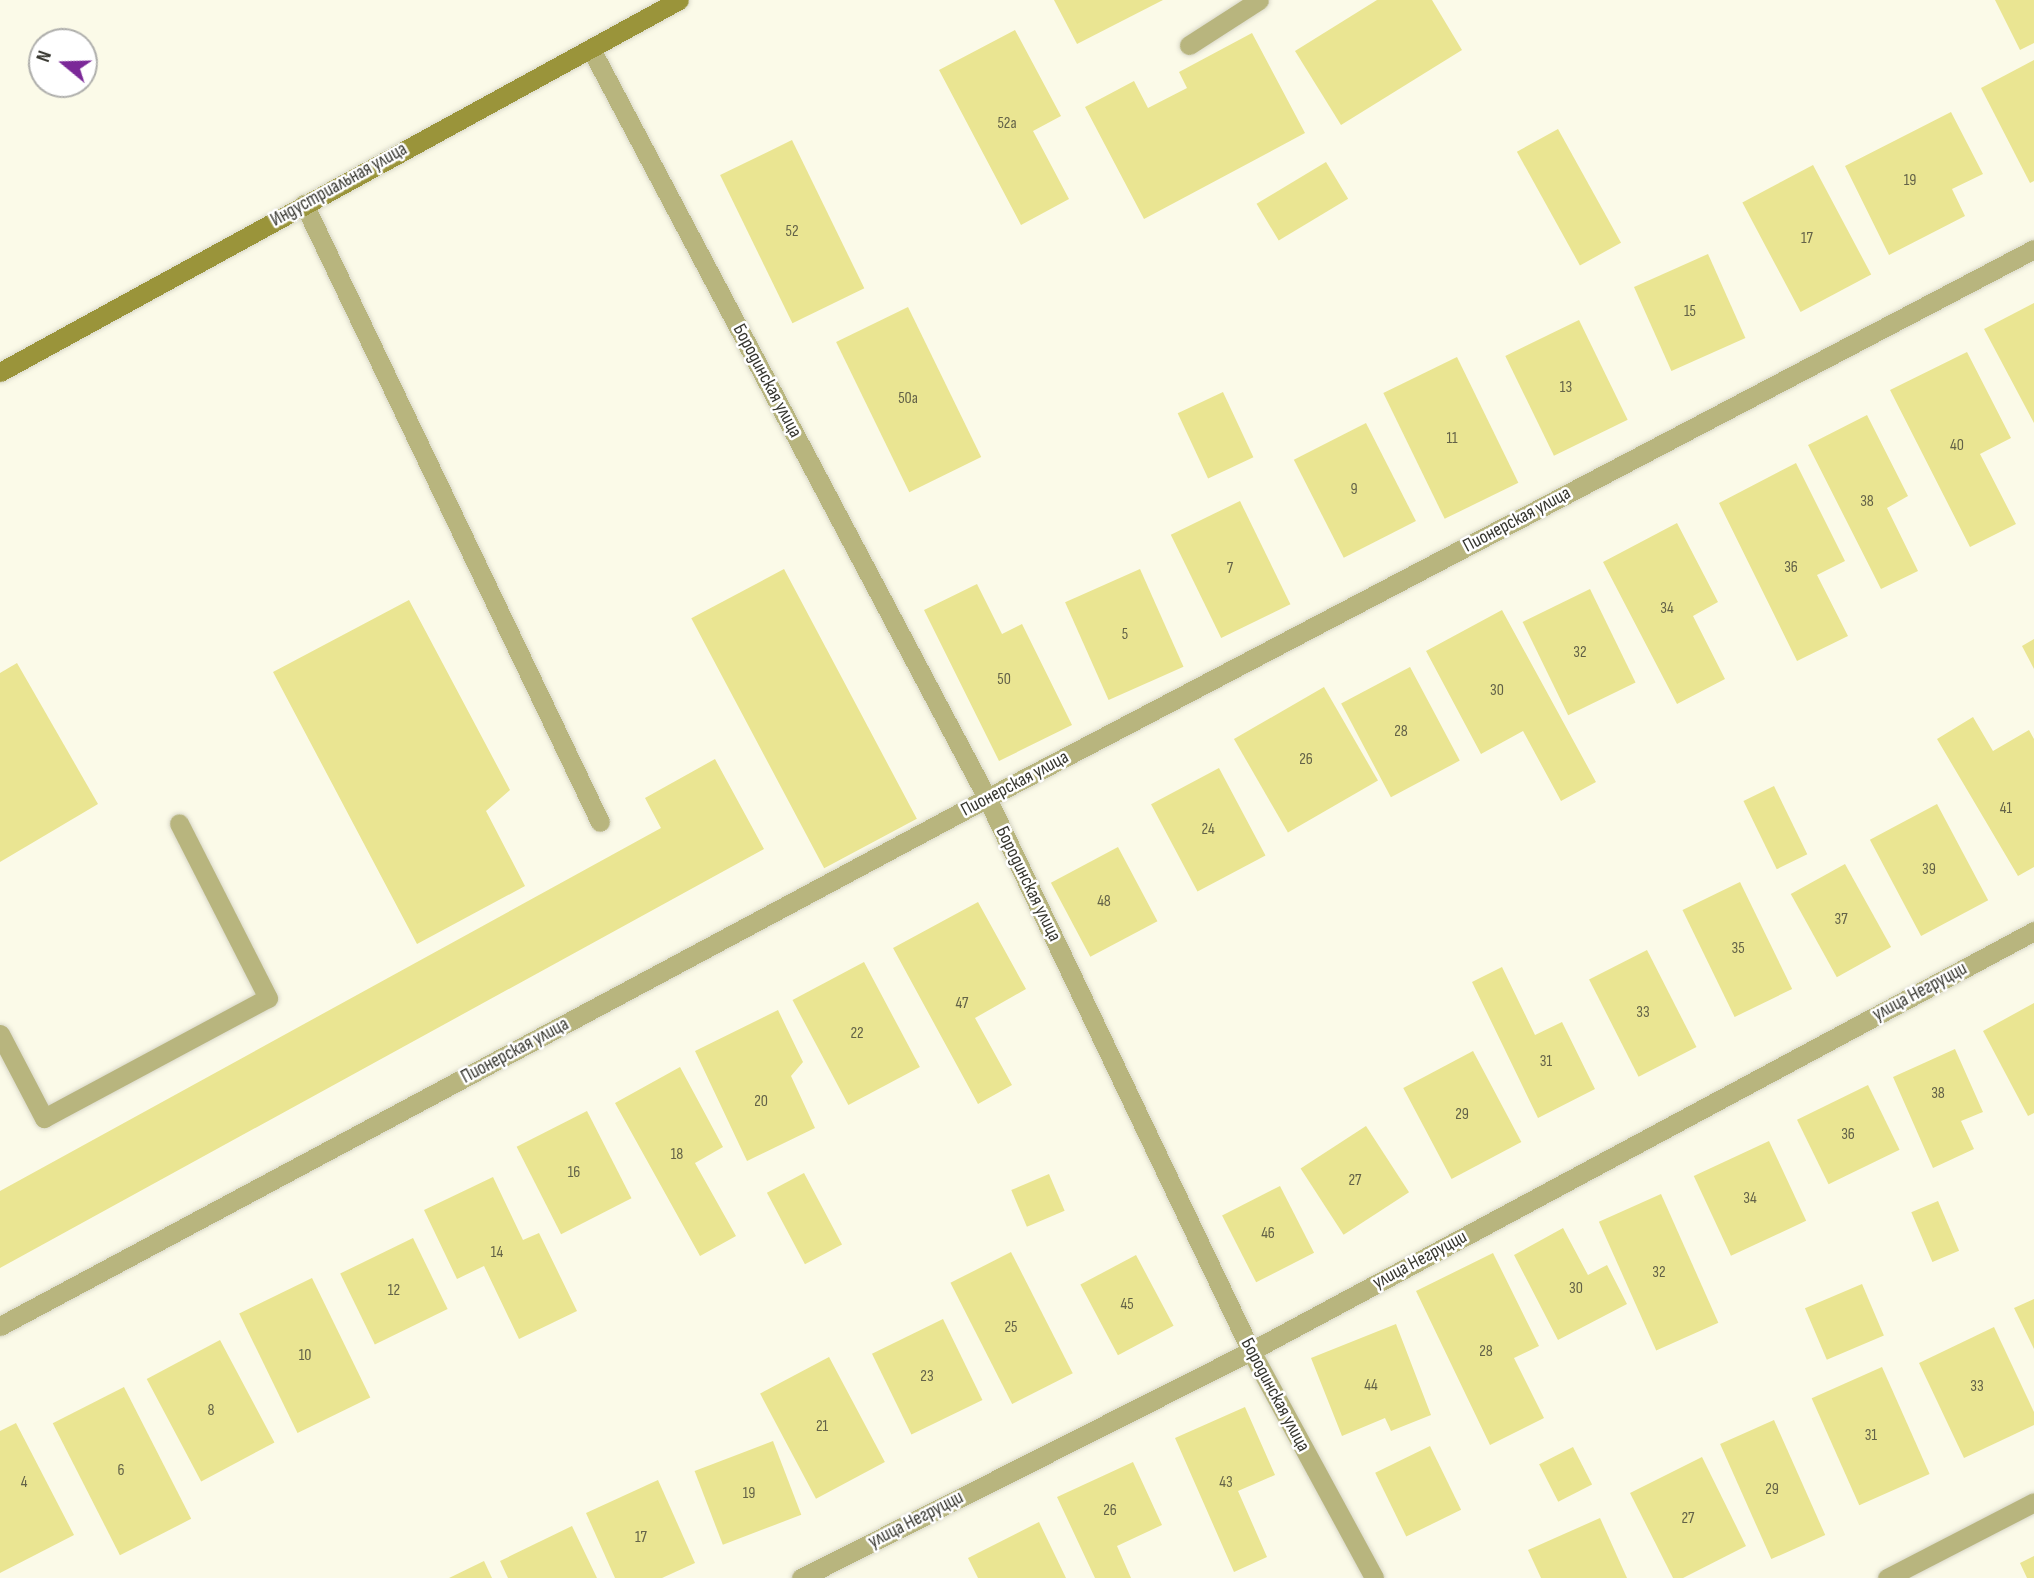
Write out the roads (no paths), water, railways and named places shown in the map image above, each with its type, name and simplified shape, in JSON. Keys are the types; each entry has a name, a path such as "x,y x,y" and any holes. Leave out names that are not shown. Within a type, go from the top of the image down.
{"main road":[{"name":"Индустриальная улица","path":"0,372 679,0"}],"street":[{"path":"1189,45 1259,0"},
{"name":"Бородинская улица","path":"591,49 987,798 1251,1351 1374,1578"},
{"path":"304,204 600,822"},
{"name":"Пионерская улица","path":"0,1326 987,798 2034,249"},
{"path":"0,1034 44,1118 268,998 179,823"},
{"name":"улица Негруцци","path":"801,1578 1251,1351 2034,931"},
{"path":"1887,1578 2034,1502"}]}
